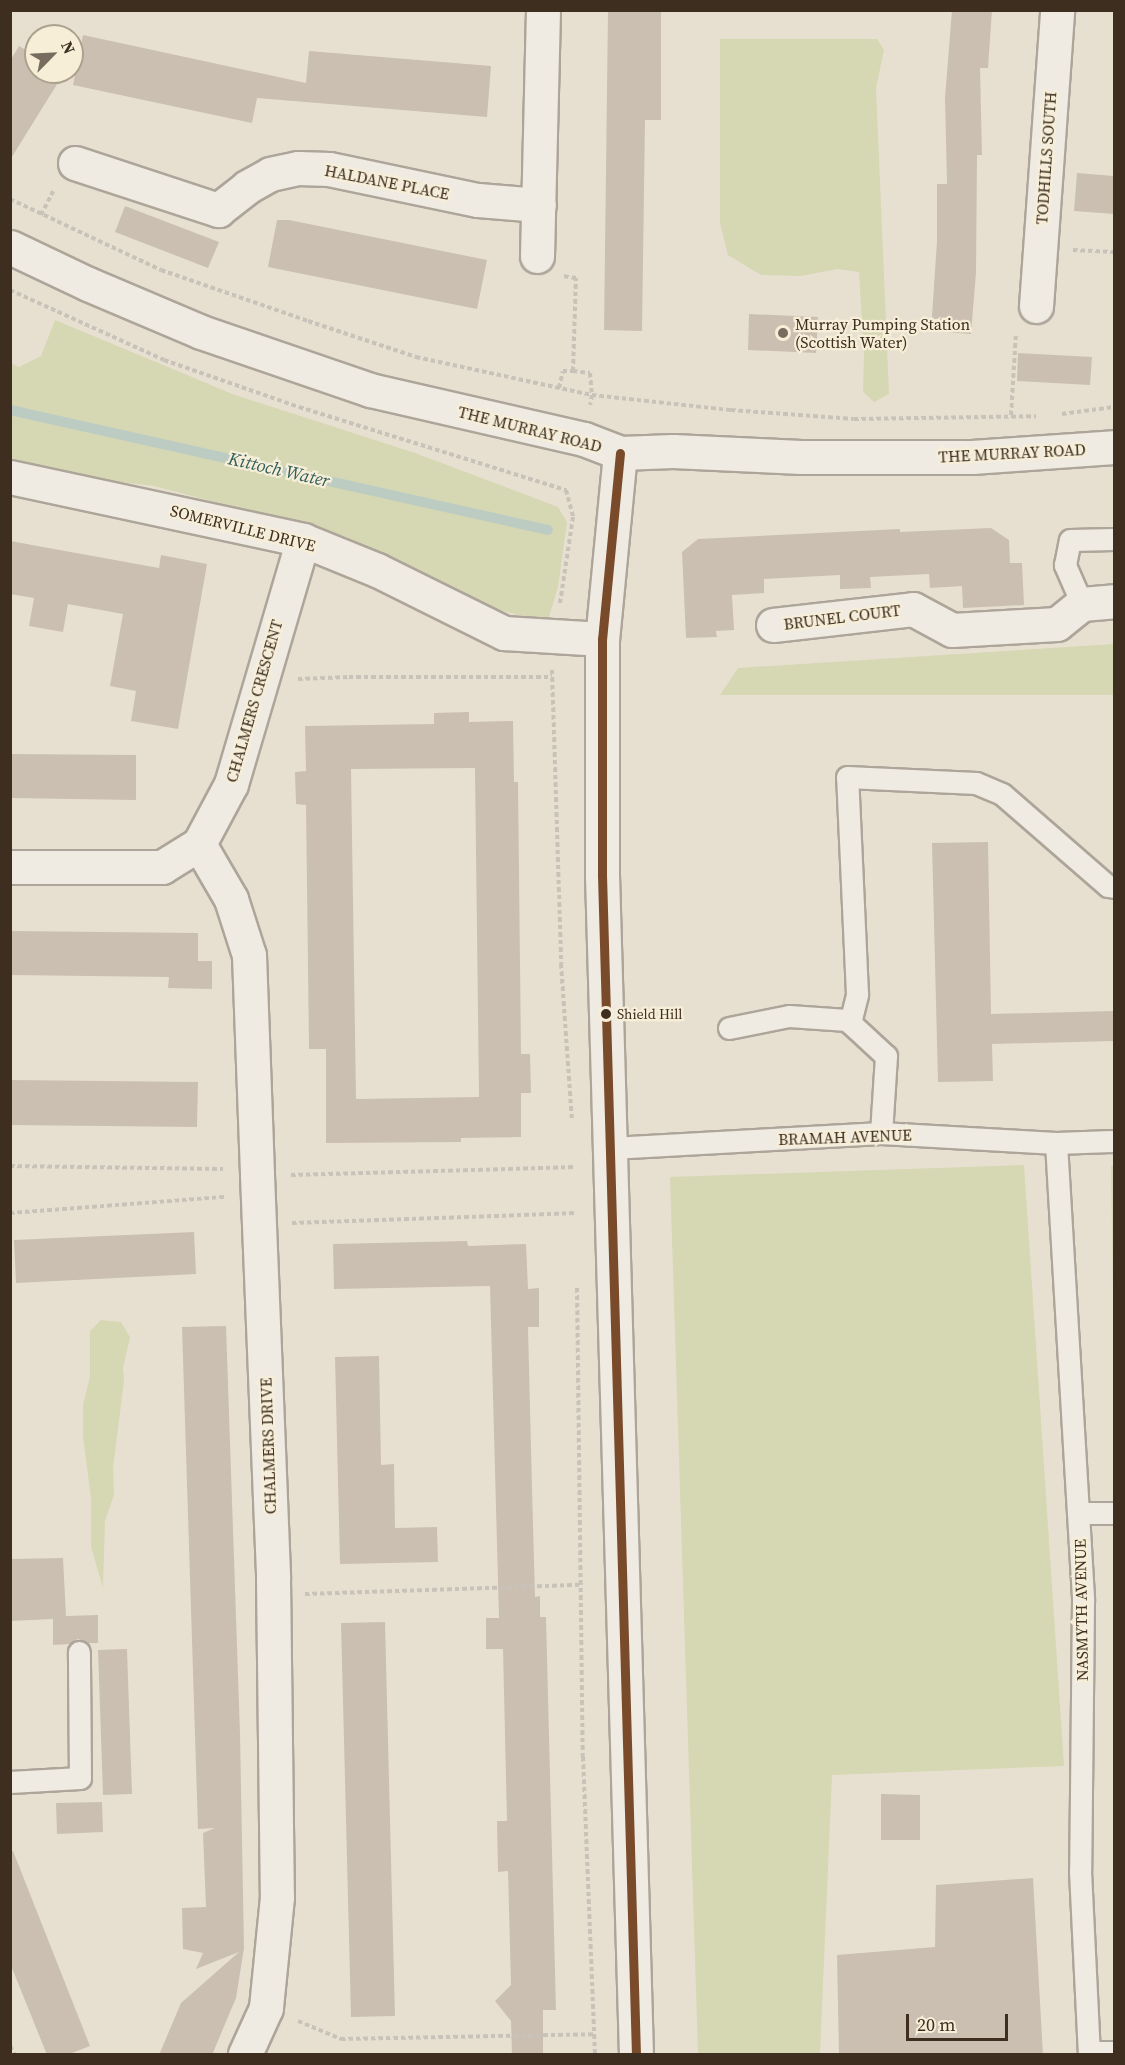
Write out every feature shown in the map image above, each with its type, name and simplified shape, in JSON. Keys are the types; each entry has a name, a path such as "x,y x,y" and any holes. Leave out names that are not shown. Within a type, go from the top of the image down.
{"street":[{"path":"537,256 543,10"},
{"name":"TODHILLS SOUTH","path":"1036,306 1057,10"},
{"name":"HALDANE PLACE","path":"75,163 218,210 247,187 270,174 298,168 329,169 478,200 539,205"},
{"name":"THE MURRAY ROAD","path":"10,247 88,284 201,332 370,390 584,439 620,453 673,451 801,457 972,457 1114,447"},
{"path":"620,453 602,639 602,875 636,2055"},
{"name":"SOMERVILLE DRIVE","path":"10,477 303,540 376,570 504,633 602,639"},
{"name":"CHALMERS CRESCENT","path":"200,844 231,784 303,540"},
{"path":"1082,604 1114,601"},
{"name":"BRUNEL COURT","path":"773,625 913,609 952,630 1057,624 1082,604"},
{"path":"10,867 162,867 200,844"},
{"name":"CHALMERS DRIVE","path":"200,844 231,899 249,955 258,1191 273,1595 277,1897 266,2008 246,2055"}],"lane":[{"path":"1082,604 1065,565 1070,540 1114,539"},
{"path":"850,1023 857,994 848,777 976,783 1002,794 1108,886 1114,887"},
{"path":"729,1028 789,1016 848,1020 886,1056 881,1132"},
{"name":"BRAMAH AVENUE","path":"611,1148 881,1132 1056,1143 1114,1141"},
{"name":"NASMYTH AVENUE","path":"1056,1143 1083,1601 1080,1871 1089,2053 1114,2052"},
{"path":"1078,1513 1114,1513"},
{"path":"10,1782 80,1778 79,1652"}],"path":[{"path":"10,199 160,270 416,357 560,388 592,394 731,410 854,419 1047,416"},
{"path":"1040,249 1114,252"},
{"path":"537,256 537,272 576,278 573,371"},
{"path":"10,290 164,360 299,407 566,490 573,517 554,636 552,677 561,964 572,1122"},
{"path":"1011,415 1017,316 1036,306"},
{"path":"560,388 562,371 590,374 592,394 584,439"},
{"path":"1058,414 1114,406"},
{"path":"262,681 349,676 552,677"},
{"path":"575,1156 576,1179"},
{"path":"10,1166 258,1191 576,1213"},
{"path":"10,1213 258,1191 576,1167"},
{"path":"576,1202 576,1225"},
{"path":"577,1285 583,1757 595,2055"},
{"path":"273,1595 581,1585"},
{"path":"266,2008 341,2039 594,2034"},
{"path":"10,2046 14,2055"}],"green space":[{"path":"720,39 877,39 884,50 876,88 889,394 874,402 863,392 864,354 859,272 837,269 801,276 761,275 728,255 720,223"},
{"path":"55,320 235,395 415,453 558,507 567,522 558,587 547,623 478,604 456,588 344,536 154,486 88,478 11,458 10,363 19,367 41,356"},
{"path":"1114,644 1114,695 720,695 738,668"},
{"path":"1024,1165 1064,1766 832,1775 820,2054 698,2054 670,1177"},
{"path":"1111,1166 1114,1166 1114,1359"},
{"path":"101,1320 121,1322 130,1337 123,1368 124,1381 113,1468 114,1495 105,1521 103,1588 91,1547 91,1499 83,1436 83,1405 90,1377 90,1331"}],"building":[{"path":"608,10 661,10 661,120 645,120 642,331 604,330"},
{"path":"952,10 992,10 988,68 980,68 982,155 977,155 976,273 971,334 931,331 937,241 937,184 947,184 945,98"},
{"path":"84,35 306,83 309,51 491,66 487,117 257,98 252,123 73,85 84,84"},
{"path":"19,46 24,49 24,84 57,84 10,160 10,61"},
{"path":"1077,173 1114,176 1114,214 1074,211"},
{"path":"125,206 219,242 208,268 115,232"},
{"path":"277,220 289,220 487,260 477,309 268,267"},
{"name":"Murray Pumping Station (Scottish Water)","path":"749,314 818,317 816,353 748,350"},
{"path":"1018,353 1092,357 1090,385 1017,381"},
{"path":"991,528 1009,540 1010,563 1022,563 1024,605 963,608 962,586 930,588 929,574 870,577 871,588 840,589 840,575 764,579 764,593 732,595 734,630 716,631 717,637 686,638 682,552 698,539 900,529 900,532"},
{"path":"10,541 159,568 161,555 207,564 178,729 131,721 136,691 110,686 123,614 68,604 63,632 29,626 34,598 10,594"},
{"path":"469,712 469,722 513,721 514,782 518,782 521,1054 530,1054 531,1093 521,1093 521,1137 461,1138 461,1142 326,1143 326,1049 309,1049 306,805 296,804 295,772 306,771 305,726 434,724 434,713","holes":["475,768 479,1097 356,1099 351,769"]},
{"path":"10,754 136,755 136,800 10,798"},
{"path":"988,842 991,1014 1114,1011 1114,1041 992,1044 993,1081 938,1082 932,843"},
{"path":"10,931 198,933 198,961 212,961 212,989 168,988 169,977 10,975"},
{"path":"10,1080 198,1082 197,1127 10,1125"},
{"path":"194,1232 196,1274 16,1283 14,1240"},
{"path":"467,1241 468,1246 526,1244 528,1289 539,1288 539,1327 528,1327 535,1597 540,1596 540,1617 546,1617 556,2010 543,2010 543,2055 512,2055 511,2021 495,2001 511,1985 508,1871 498,1872 497,1821 507,1821 503,1649 486,1649 486,1618 499,1618 490,1286 334,1289 333,1244"},
{"path":"226,1326 240,1733 244,1948 236,1998 212,2055 159,2055 181,2003 239,1952 196,1969 203,1953 183,1949 182,1908 206,1907 203,1833 215,1828 198,1829 182,1327"},
{"path":"379,1356 381,1465 394,1464 395,1528 437,1527 438,1562 340,1564 335,1357"},
{"path":"63,1558 66,1616 98,1615 98,1643 88,1643 78,1639 69,1644 53,1645 53,1619 10,1621 10,1559"},
{"path":"385,1622 395,2016 351,2017 341,1623"},
{"path":"127,1649 132,1794 103,1795 98,1650"},
{"path":"881,1794 920,1795 920,1840 881,1840"},
{"path":"102,1802 103,1832 57,1834 56,1803"},
{"path":"13,1851 90,2046 67,2055 47,2055 10,1963 10,1852"},
{"path":"1033,1878 1043,2055 839,2055 837,1955 935,1947 936,1885"}],"waterway":[{"name":"Kittoch Water","path":"10,410 548,530"}],"transit line":[{"path":"620,453 602,639 602,875 636,2054"}],"place":[{"name":"Murray Pumping Station (Scottish Water)","path":"783,333"},
{"name":"Shield Hill","path":"606,1014"}]}
